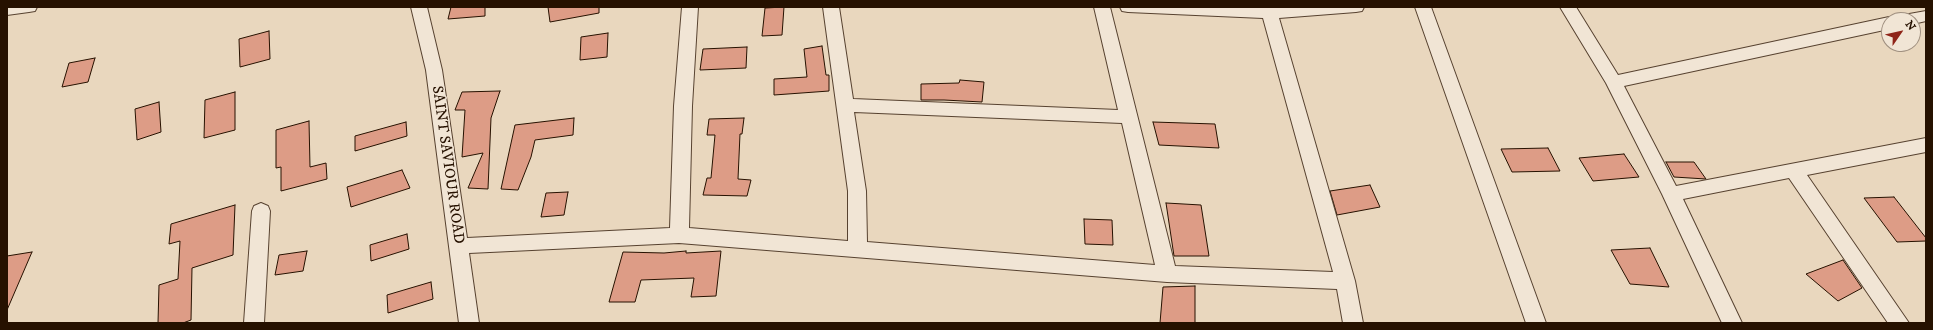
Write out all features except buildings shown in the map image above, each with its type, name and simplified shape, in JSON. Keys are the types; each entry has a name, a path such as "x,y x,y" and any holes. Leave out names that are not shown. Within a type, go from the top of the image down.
{"street":[{"path":"7,10 29,7"},
{"name":"SAINT SAVIOUR ROAD","path":"419,7 434,70 457,246 469,323"},
{"path":"679,235 683,106 690,7"},
{"path":"831,7 857,192 858,248"},
{"path":"1102,7 1167,274"},
{"path":"1128,7 1268,10 1356,7"},
{"path":"1423,7 1536,323"},
{"path":"1568,7 1614,82 1671,194 1732,323"},
{"path":"1268,10 1345,281 1353,323"},
{"path":"1614,82 1881,25"},
{"path":"845,105 1129,118"},
{"path":"1671,194 1925,146"},
{"path":"1794,170 1899,323"},
{"path":"254,323 261,211"},
{"path":"457,246 679,235 858,248 1167,274 1345,281"}]}
